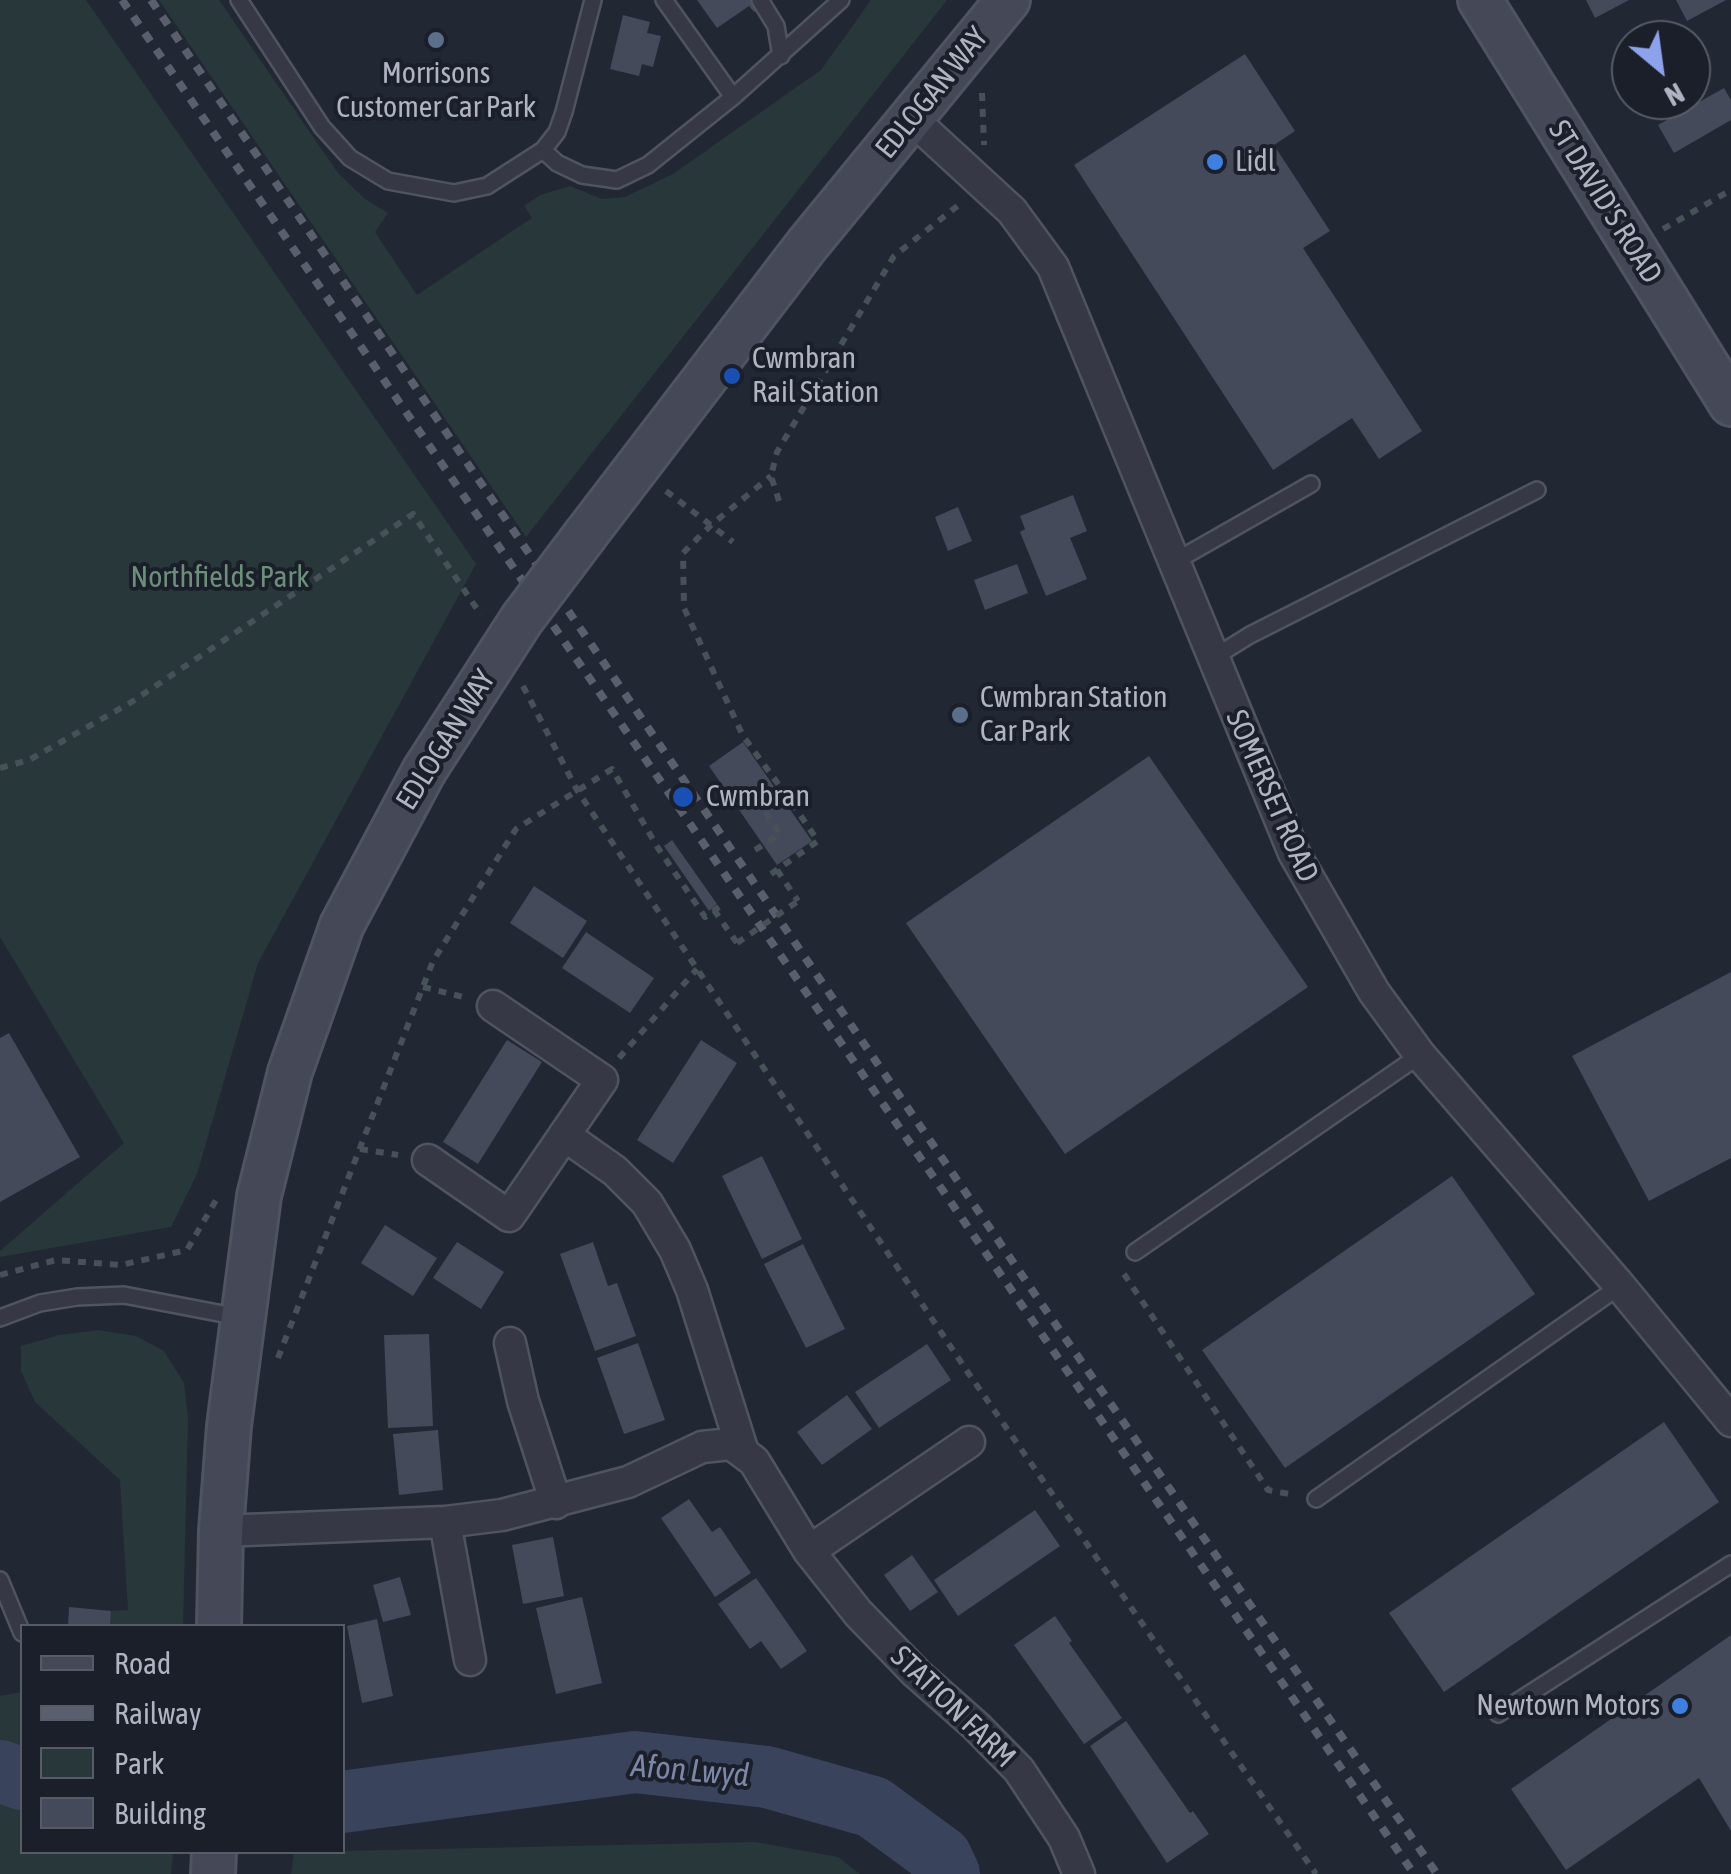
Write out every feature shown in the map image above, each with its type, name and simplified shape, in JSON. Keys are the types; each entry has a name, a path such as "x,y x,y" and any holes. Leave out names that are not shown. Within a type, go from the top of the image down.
{"street":[{"name":"EDLOGAN WAY","path":"219,1624 229,1426 259,1196 290,1072 342,924 424,771 522,619 796,260 1008,0"},
{"name":"ST DAVID'S ROAD","path":"1480,0 1731,404"},
{"name":"SOMERSET ROAD","path":"911,118 1012,211 1053,267 1281,824 1316,896 1374,992 1420,1055 1731,1421"},
{"path":"428,1160 509,1216 602,1080 493,1006"},
{"name":"STATION FARM","path":"564,1135 616,1171 647,1203 675,1250 692,1290 742,1449 754,1461 809,1551 881,1637 1020,1770 1064,1838 1079,1874"},
{"path":"510,1344 523,1401 556,1503"},
{"path":"809,1551 969,1442"},
{"path":"221,1531 502,1516 628,1482 702,1446 718,1443 742,1449"},
{"path":"444,1522 470,1660"}],"lane":[{"path":"239,0 322,127 350,158 388,181 454,193 487,186 544,150 564,112 593,0"},
{"path":"664,0 733,97"},
{"path":"760,0 776,26 780,56"},
{"path":"544,150 557,163 582,175 617,180 648,166 733,97 841,0"},
{"path":"1174,562 1311,484"},
{"path":"1213,658 1250,635 1537,490"},
{"path":"1135,1252 1420,1055"},
{"path":"1316,1499 1620,1286"},
{"path":"0,1318 40,1303 124,1295 243,1318"},
{"path":"1498,1714 1731,1564"},
{"path":"0,1580 20,1628"}],"path":[{"path":"779,501 772,476 776,452 894,256 958,206 980,180 985,150 980,103 984,84"},
{"path":"1633,246 1731,190"},
{"path":"635,468 733,542"},
{"path":"274,1370 432,961 516,829 612,769 705,918 716,908 737,943 798,901 774,872 818,841 743,736 684,608 684,553 711,525 772,476"},
{"path":"0,768 29,760 130,703 413,514 484,620"},
{"path":"520,681 577,790 969,1374 1316,1874"},
{"path":"755,850 780,834 764,810 782,798 784,792"},
{"path":"602,1080 698,969"},
{"path":"423,986 493,1006"},
{"path":"0,1275 56,1260 121,1265 187,1250 222,1190"},
{"path":"1135,1252 1120,1268 1268,1490 1316,1499"}],"green space":[{"name":"Northfields Park","path":"0,0 86,0 476,564 258,963 197,1174 171,1227 0,1257 0,1251 124,1143 0,937"},
{"path":"159,0 219,0 338,173 365,199 388,213 375,232 417,295 532,218 524,206 540,195 570,186 602,199 625,197 673,174 821,70 871,0 947,0 526,537"},
{"path":"98,1330 136,1336 164,1351 184,1383 188,1418 183,1624 110,1624 111,1611 128,1610 120,1480 35,1402 21,1371 21,1346 59,1335"},
{"path":"20,1692 20,1758 0,1749 0,1696"},
{"path":"0,1798 20,1803 20,1854 173,1854 171,1874 0,1874"},
{"path":"755,1842 838,1857 860,1874 291,1874 294,1854 345,1854 345,1851"}],"building":[{"path":"697,0 771,0 754,12 749,6 717,28"},
{"path":"1586,0 1629,0 1595,18"},
{"path":"1676,0 1726,0 1689,20"},
{"path":"623,15 650,22 647,33 661,36 653,67 642,64 639,76 610,69"},
{"path":"1245,54 1295,131 1274,145 1330,231 1303,248 1422,431 1379,459 1352,418 1273,470 1074,165"},
{"path":"1724,88 1731,100 1731,120 1674,153 1658,125 1667,120 1711,120 1711,95"},
{"path":"1073,495 1087,531 1070,538 1087,579 1046,596 1020,532 1025,529 1020,516"},
{"path":"958,507 972,541 948,551 935,517"},
{"path":"1017,564 1028,593 985,610 974,580"},
{"path":"743,742 812,841 777,865 709,766"},
{"path":"1149,756 1308,987 1065,1154 906,923"},
{"path":"672,840 717,904 709,911 664,846"},
{"path":"534,886 587,921 563,958 510,923"},
{"path":"586,932 654,978 630,1013 562,968"},
{"path":"1731,972 1731,1158 1649,1201 1572,1056"},
{"path":"9,1033 80,1157 0,1202 0,1038"},
{"path":"507,1040 542,1062 478,1164 443,1142"},
{"path":"701,1040 737,1063 673,1163 637,1140"},
{"path":"762,1156 802,1239 762,1259 722,1176"},
{"path":"1452,1176 1535,1294 1285,1468 1202,1350"},
{"path":"385,1225 437,1258 413,1296 361,1263"},
{"path":"457,1242 504,1272 481,1309 433,1278"},
{"path":"593,1242 608,1286 617,1283 636,1336 595,1351 560,1254"},
{"path":"803,1244 845,1329 806,1348 764,1264"},
{"path":"429,1334 433,1426 388,1428 384,1335"},
{"path":"638,1343 665,1420 624,1434 597,1358"},
{"path":"927,1344 951,1380 879,1428 855,1392"},
{"path":"847,1395 872,1429 822,1465 797,1432"},
{"path":"1664,1422 1719,1502 1444,1692 1389,1613"},
{"path":"438,1430 443,1490 399,1495 393,1434"},
{"path":"689,1499 712,1532 720,1527 751,1573 715,1597 661,1518"},
{"path":"1035,1510 1060,1546 958,1616 934,1580"},
{"path":"553,1537 564,1596 523,1604 512,1545"},
{"path":"912,1555 938,1592 910,1611 884,1575"},
{"path":"400,1577 411,1615 383,1622 373,1585"},
{"path":"756,1578 807,1651 781,1669 761,1641 750,1649 718,1604"},
{"path":"582,1597 602,1683 556,1694 536,1608"},
{"path":"69,1607 111,1611 110,1624 68,1624"},
{"path":"1055,1616 1072,1641 1069,1643 1122,1718 1084,1744 1014,1645"},
{"path":"377,1619 393,1696 362,1703 347,1626"},
{"name":"Newtown Motors","path":"1731,1635 1731,1831 1699,1778 1566,1870 1511,1789"},
{"path":"1126,1721 1209,1834 1167,1863 1090,1746"}],"waterway":[{"name":"Afon Lwyd","path":"345,1802 635,1762 767,1777 873,1807 941,1857 949,1874"},
{"name":"Afon Lwyd","path":"0,1771 20,1778"}],"railway":[{"path":"122,0 1414,1874"},
{"path":"151,0 1054,1322 1437,1874"}],"place":[{"name":"Morrisons Customer Car Park","path":"436,40"},
{"name":"Lidl","path":"1215,162"},
{"name":"Cwmbran Rail Station","path":"732,376"},
{"name":"Cwmbran Station Car Park","path":"960,715"},
{"name":"Cwmbran","path":"683,797"},
{"name":"Newtown Motors","path":"1680,1706"}]}
